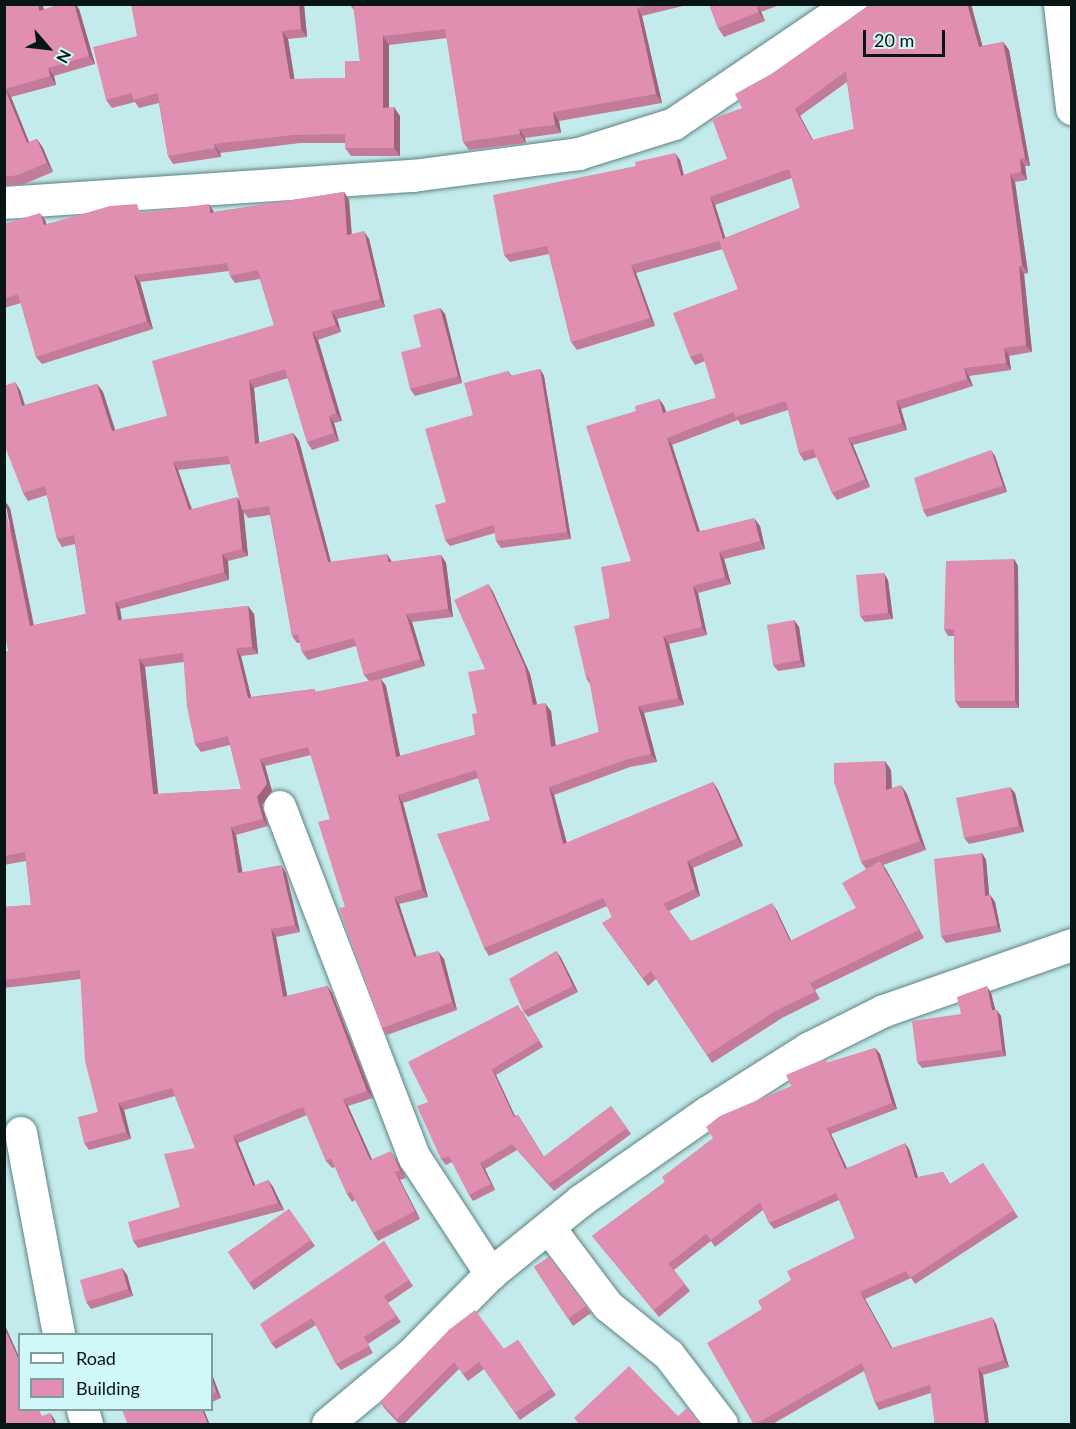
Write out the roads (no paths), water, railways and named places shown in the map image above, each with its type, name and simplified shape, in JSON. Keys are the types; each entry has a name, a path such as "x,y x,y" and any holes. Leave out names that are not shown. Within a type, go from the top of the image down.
{"main road":[{"path":"1060,4 1071,108"}],"street":[{"path":"4,202 413,176 579,154 674,124 851,4"},
{"path":"280,807 416,1158 491,1274"},
{"path":"328,1425 410,1356 491,1274 550,1229 581,1201 697,1119 810,1048 884,1011 1071,945"},
{"path":"21,1133 59,1333"},
{"path":"550,1229 609,1306 669,1355 722,1425"}]}
